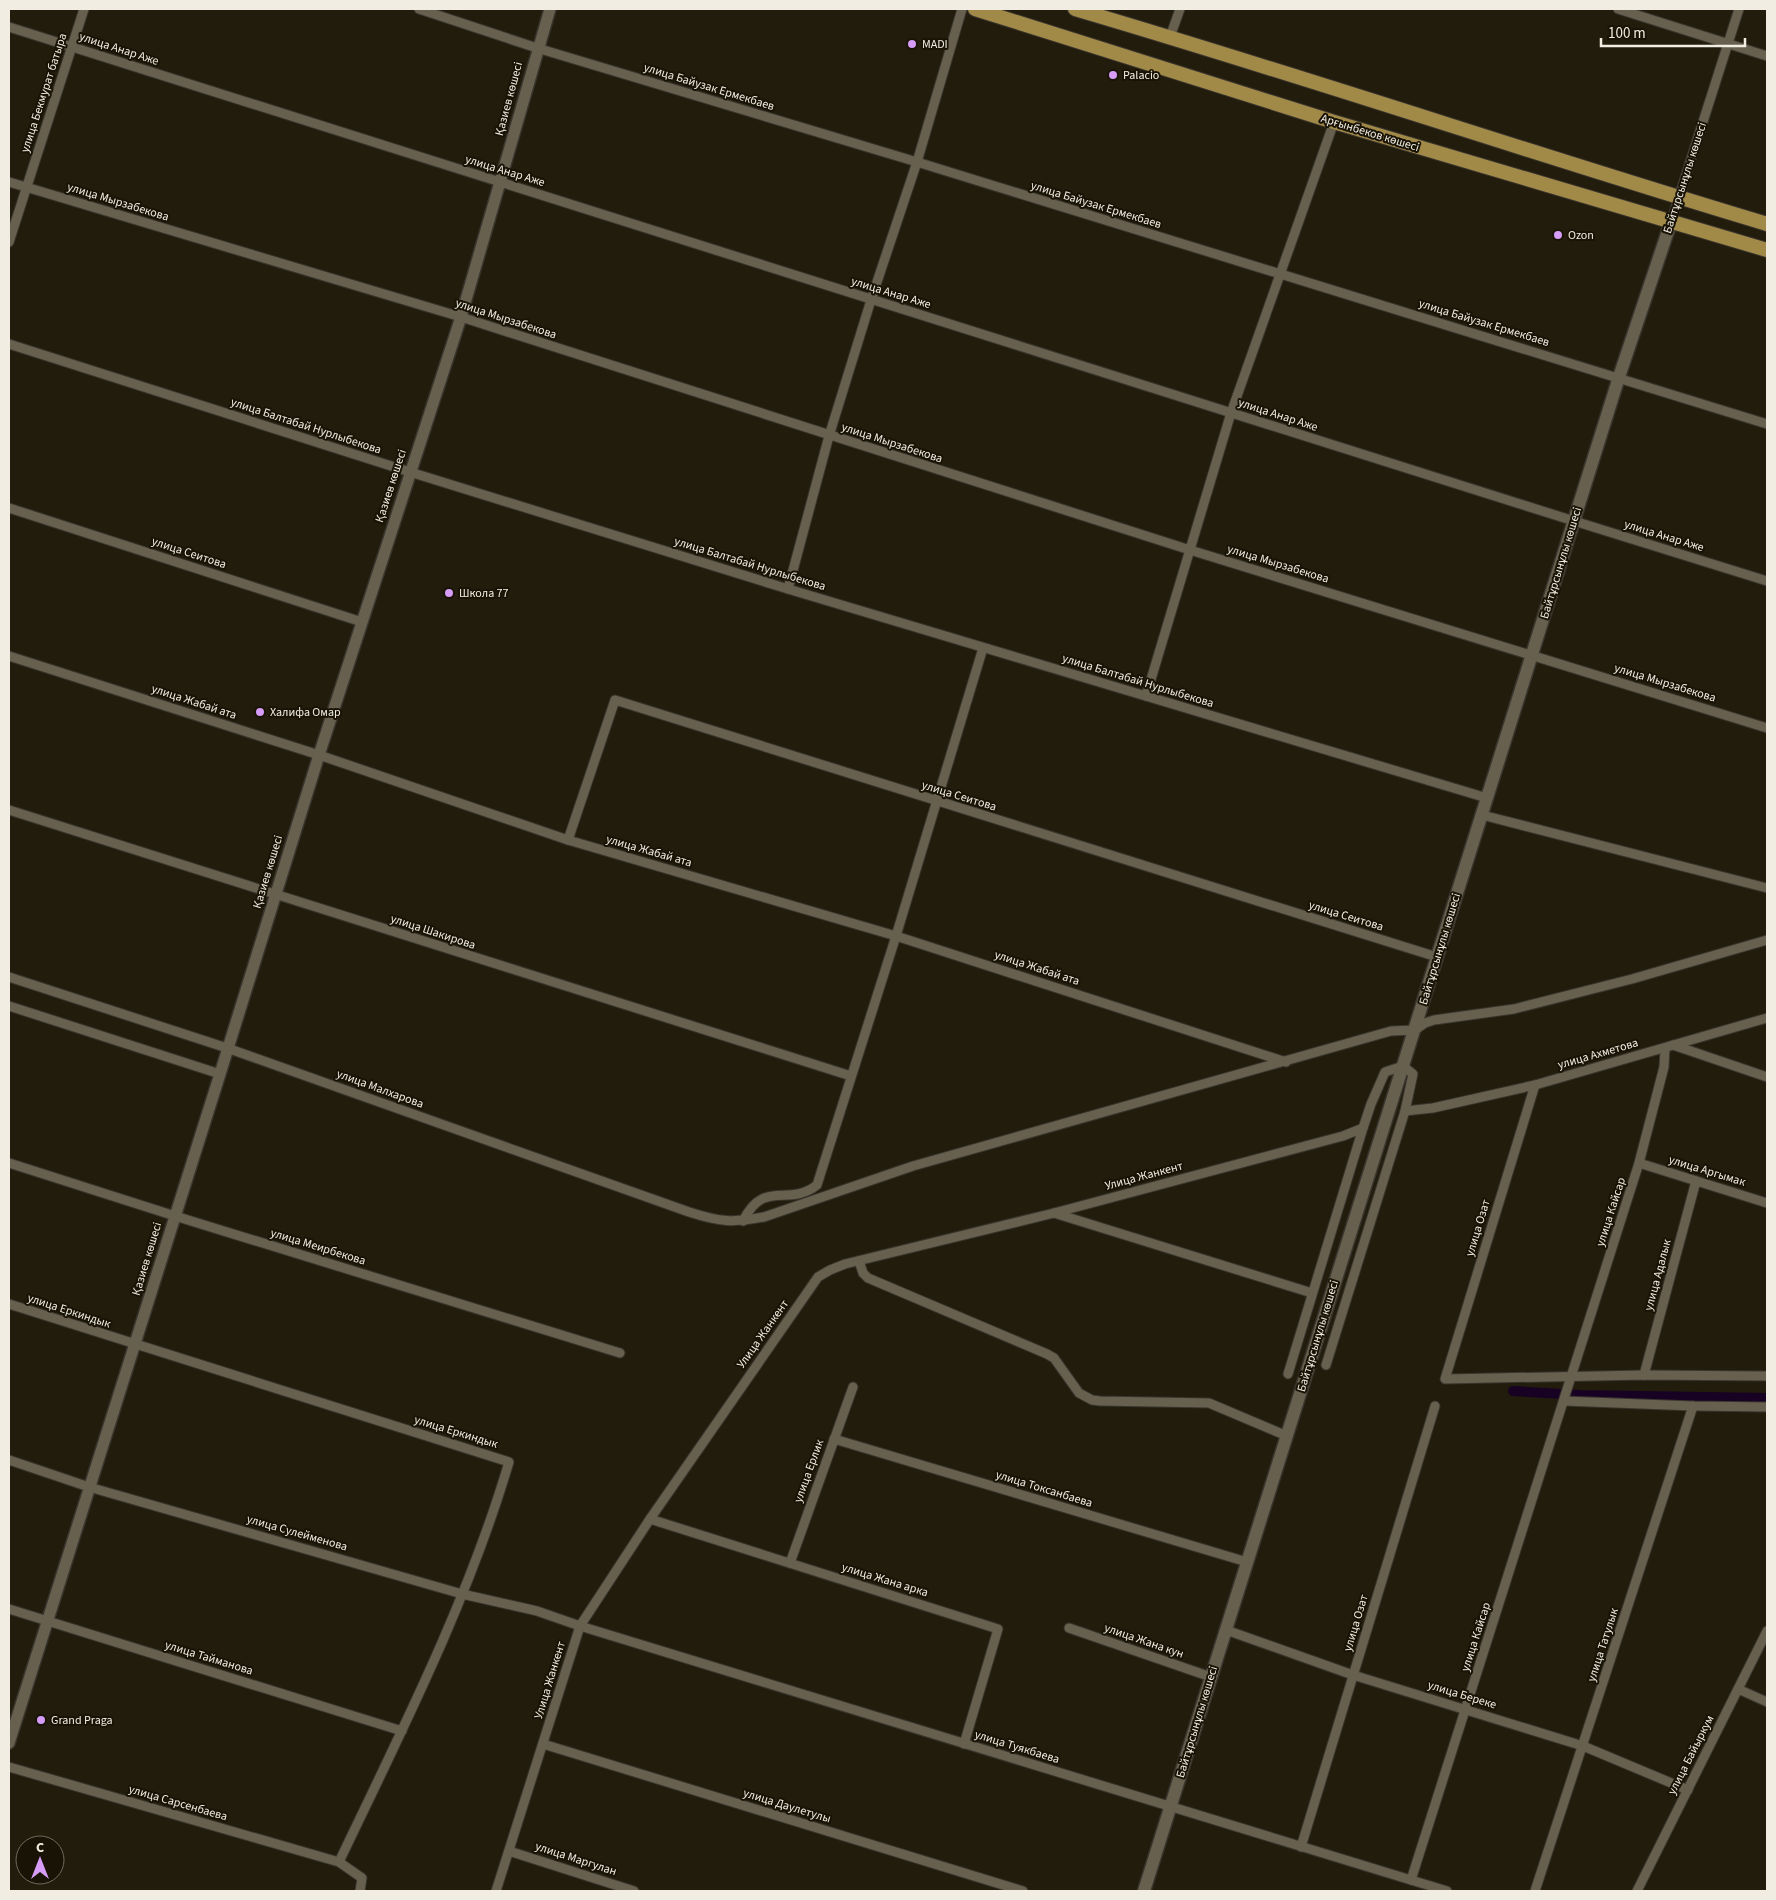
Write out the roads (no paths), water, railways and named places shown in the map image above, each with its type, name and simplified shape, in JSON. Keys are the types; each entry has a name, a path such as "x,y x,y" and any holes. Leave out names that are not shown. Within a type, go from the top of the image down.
{"main road":[{"name":"Арғынбеков көшесі","path":"975,9 1334,122 1767,250"},
{"path":"1075,9 1170,36 1767,224"},
{"name":"Байтұрсынұлы көшесі","path":"1144,1891 1574,521 1671,222"}],"street":[{"name":"улица Бекмурат батыра","path":"9,242 84,9"},
{"name":"улица Байузак Ермекбаев","path":"419,9 537,48 917,162 1280,275 1620,377 1767,424"},
{"name":"Қазиев көшесі","path":"9,1742 319,755 461,317 537,48 550,9"},
{"path":"788,589 829,436 871,300 917,162 962,9"},
{"path":"1170,36 1180,9"},
{"path":"1618,9 1767,56"},
{"name":"Байтұрсынұлы көшесі","path":"1671,222 1739,9"},
{"name":"улица Анар Аже","path":"9,28 1574,521 1767,580"},
{"path":"1146,696 1231,413 1334,122"},
{"name":"улица Мырзабекова","path":"9,182 461,317 1190,550 1767,728"},
{"name":"улица Балтабай Нурлыбекова","path":"9,344 410,472 788,589 1487,798"},
{"name":"улица Сеитова","path":"9,508 362,622"},
{"path":"743,1221 746,1214 765,1196 799,1194 809,1191 817,1185 896,936 983,648"},
{"name":"улица Жабай ата","path":"9,656 319,755 568,840 896,936 1286,1062"},
{"name":"улица Сеитова","path":"568,840 615,700 1437,958"},
{"name":"улица Шакирова","path":"9,810 851,1076"},
{"path":"1482,815 1767,888"},
{"path":"1415,1030 1434,1020 1514,1009 1641,976 1767,940"},
{"name":"улица Малхарова","path":"9,978 228,1048 715,1221 743,1221 764,1217 913,1166 1391,1031 1415,1030"},
{"path":"9,1006 220,1074"},
{"name":"улица Ахметова","path":"1404,1111 1433,1108 1535,1085 1767,1018"},
{"path":"1669,1046 1767,1077"},
{"name":"улица Кайсар","path":"1411,1880 1639,1163 1669,1046"},
{"path":"1288,1374 1371,1104 1386,1072 1403,1066 1413,1074 1404,1111 1326,1365"},
{"name":"улица Озат","path":"1535,1085 1445,1379 1570,1379"},
{"name":"Улица Жанкент","path":"496,1891 580,1626 650,1519 818,1278 830,1270 859,1261 1054,1213 1343,1136 1363,1128"},
{"name":"улица Меирбекова","path":"9,1163 620,1353"},
{"name":"улица Аргымак","path":"1639,1163 1767,1203"},
{"name":"улица Адалык","path":"1644,1375 1696,1180"},
{"path":"1054,1213 1312,1293"},
{"path":"859,1261 863,1273 868,1278 1054,1358 1079,1393 1084,1397 1100,1401 1209,1402 1287,1436"},
{"name":"улица Еркиндык","path":"9,1304 509,1462 494,1511 462,1594 402,1731 339,1862"},
{"path":"1570,1379 1644,1375 1767,1376"},
{"name":"улица Ерлик","path":"790,1564 852,1387"},
{"path":"1564,1401 1767,1407"},
{"name":"улица Озат","path":"1301,1847 1436,1406"},
{"name":"улица Татулык","path":"1535,1891 1693,1406"},
{"name":"улица Токсанбаева","path":"834,1439 1247,1562"},
{"name":"улица Сулейменова","path":"9,1460 89,1487 462,1594 537,1611 580,1626"},
{"name":"улица Жана арка","path":"650,1519 998,1629 964,1744"},
{"name":"улица Тайманова","path":"9,1609 402,1731"},
{"name":"улица Туякбаева","path":"580,1626 1447,1891"},
{"name":"улица Жана кун","path":"1069,1628 1211,1677"},
{"name":"улица Береке","path":"1226,1630 1353,1675 1583,1746 1688,1790"},
{"name":"улица Байыркум","path":"1637,1891 1767,1631"},
{"path":"1738,1689 1767,1702"},
{"name":"улица Даулетулы","path":"543,1744 1023,1891"},
{"name":"улица Сарсенбаева","path":"9,1767 339,1862 362,1878 360,1891"},
{"name":"улица Маргулан","path":"510,1851 622,1889 634,1891"}],"waterway":[{"path":"1513,1391 1580,1395 1767,1398"}],"place":[{"name":"MADI","path":"912,44"},
{"name":"Palacio","path":"1113,75"},
{"name":"Ozon","path":"1558,235"},
{"name":"Школа 77","path":"449,593"},
{"name":"Халифа Омар","path":"260,712"},
{"name":"Grand Praga","path":"41,1720"}]}
